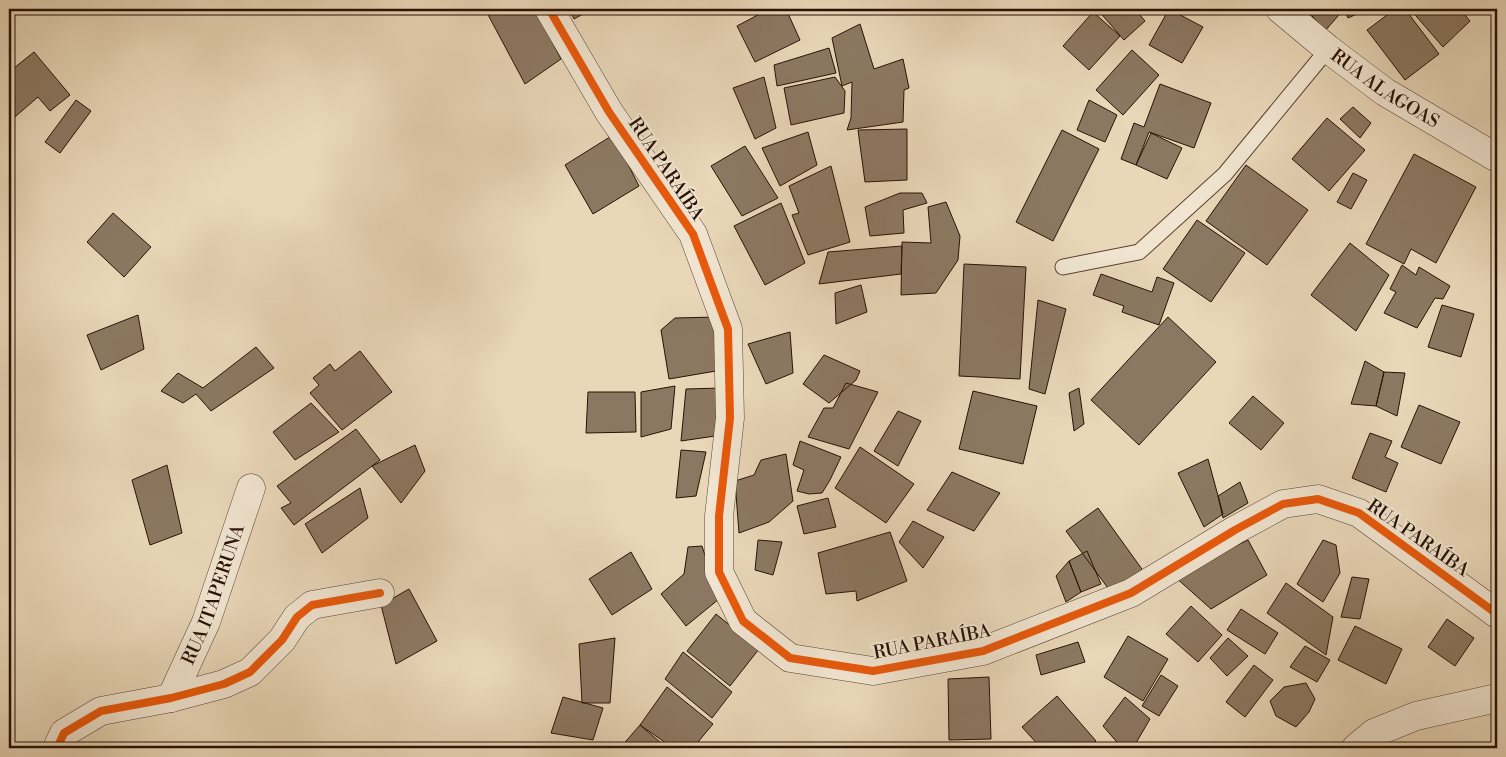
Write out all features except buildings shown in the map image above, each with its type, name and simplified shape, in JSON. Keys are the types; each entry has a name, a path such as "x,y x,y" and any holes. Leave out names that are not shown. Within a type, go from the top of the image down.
{"street":[{"name":"RUA PARAÍBA","path":"549,9 609,112 693,234 728,329 730,418 719,516 719,572 743,621 790,658 872,672 983,651 1131,593 1235,530 1283,504 1318,499 1359,513 1497,614"},
{"name":"RUA ALAGOAS","path":"1280,9 1328,49 1385,92 1497,158"},
{"name":"RUA ITAPERUNA","path":"171,698 206,622 251,488"},
{"name":"RUA ITAPERUNA","path":"57,748 64,733 101,711 171,698 224,684 250,672 282,640 297,617 312,605 380,593"},
{"path":"1356,748 1374,733 1416,716 1497,698"}],"lane":[{"path":"1063,267 1139,252 1225,174 1328,49"}],"cycle path":[{"path":"549,9 609,112 693,234 728,329 730,418 719,516 719,572 743,621 790,658 873,671 983,651 1131,593 1235,530 1283,504 1318,499 1359,513 1497,614"},
{"path":"57,748 64,733 101,711 171,698 224,684 250,672 282,640 297,617 312,605 380,593"}]}
